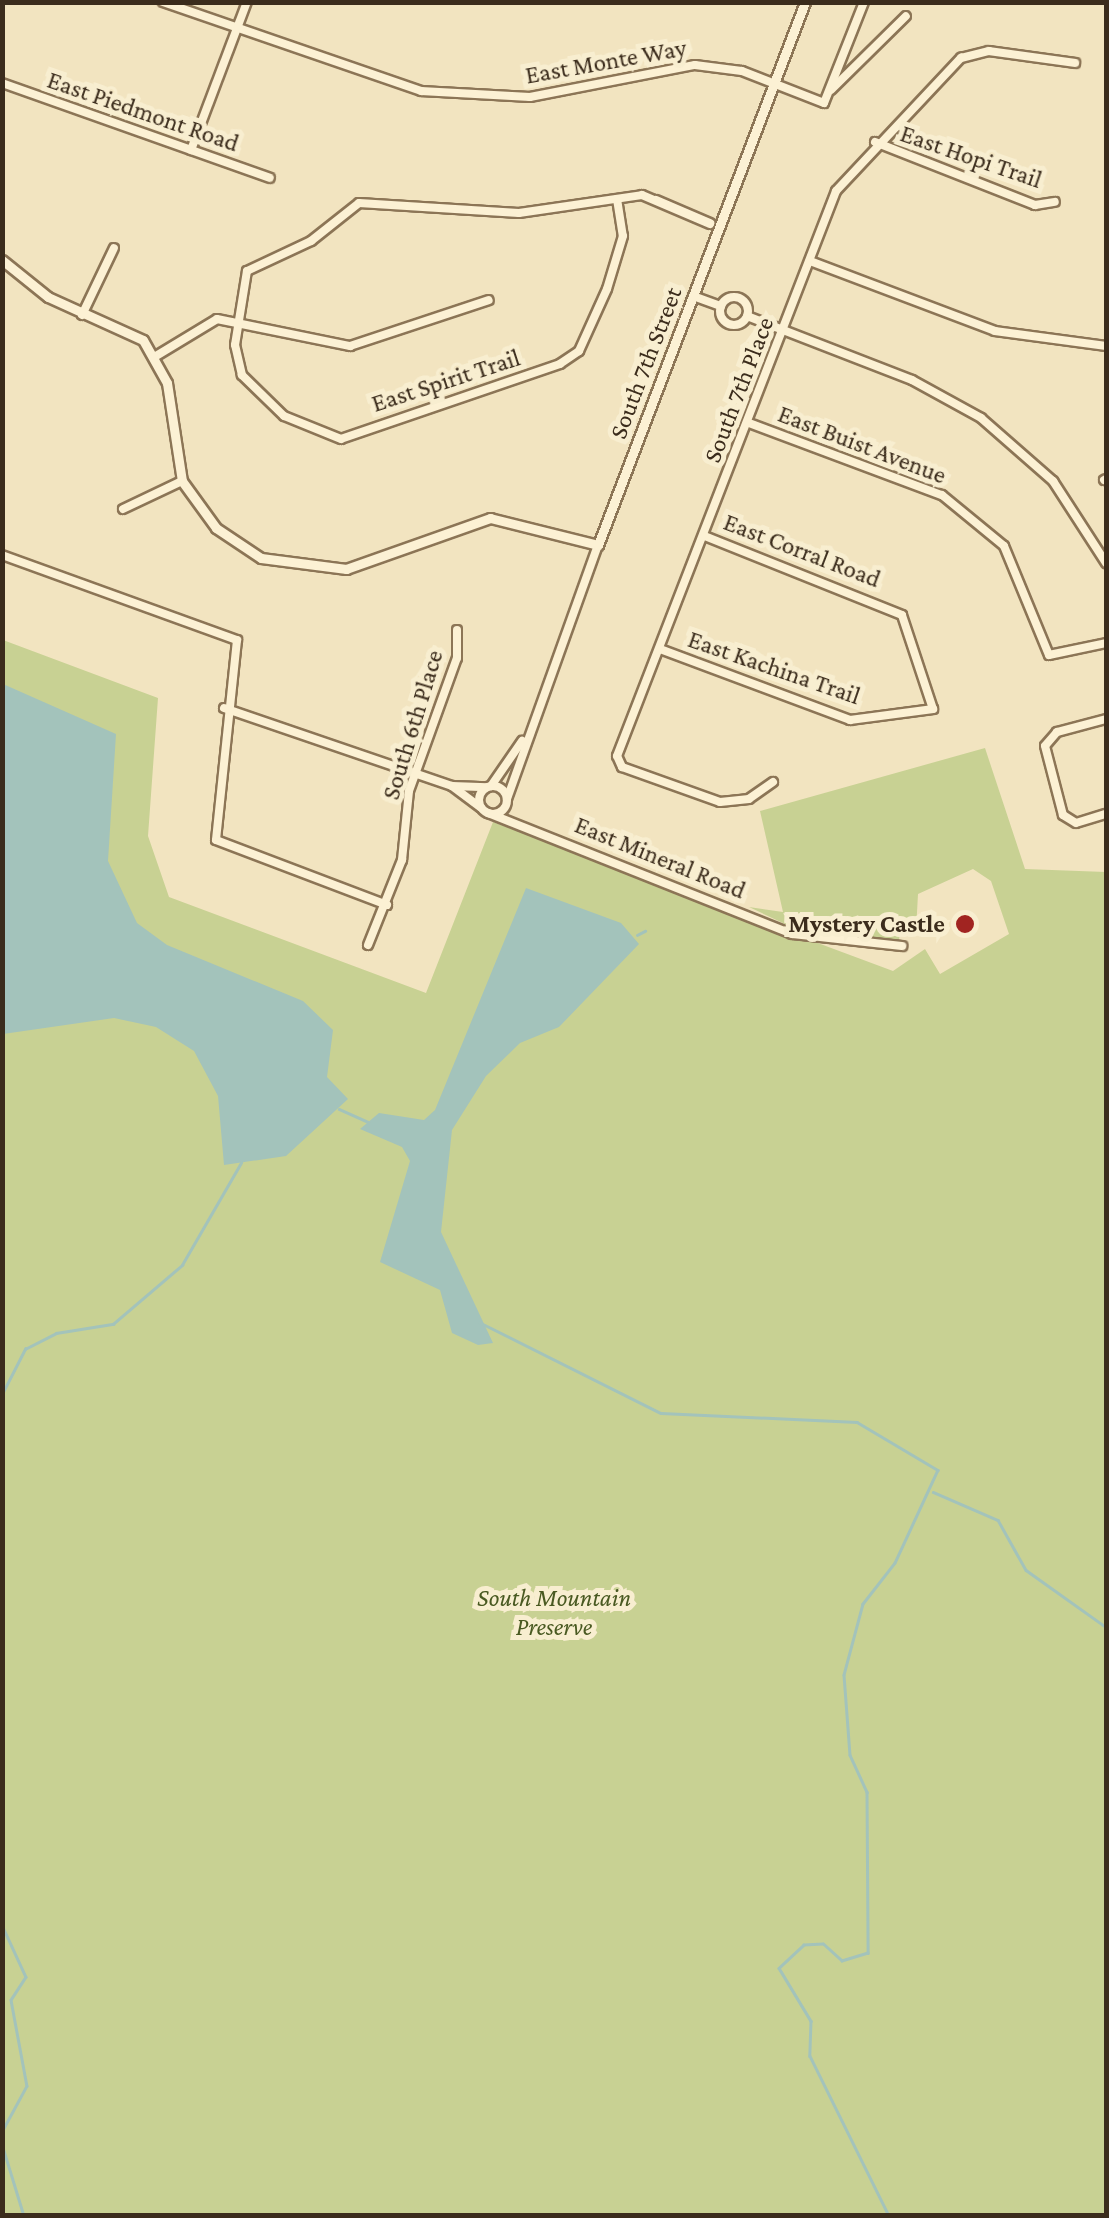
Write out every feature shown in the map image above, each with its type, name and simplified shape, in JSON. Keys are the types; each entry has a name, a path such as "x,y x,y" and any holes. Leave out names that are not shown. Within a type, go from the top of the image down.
{"street":[{"name":"East Monte Way","path":"163,2 365,77 457,95 594,90 681,66 723,66 824,104 828,93"},
{"path":"192,150 247,2"},
{"name":"South 7th Street","path":"506,804 525,737 692,296 714,225 805,2"},
{"path":"828,93 864,2"},
{"path":"828,93 906,16"},
{"name":"South 7th Place","path":"773,782 749,799 720,802 618,762 836,191 875,142 951,66 988,52 1075,63"},
{"name":"East Piedmont Road","path":"2,83 270,178"},
{"name":"East Hopi Trail","path":"875,142 1035,206 1055,202"},
{"path":"236,318 247,271 311,241 359,203 457,214 617,199 656,200 714,225"},
{"name":"East Spirit Trail","path":"236,318 242,375 254,391 320,436 341,439 578,351 620,251 617,199"},
{"path":"82,315 114,248"},
{"path":"2,260 82,315 143,340 156,356 182,481 236,545 304,569 362,565 490,518 598,545"},
{"path":"810,261 995,331 1106,346"},
{"path":"692,296 721,306 739,298 747,316 912,380 1013,440 1106,562"},
{"path":"156,356 206,322 236,318 350,346 489,300"},
{"path":"721,306 730,324 747,316"},
{"name":"East Buist Avenue","path":"749,423 942,495 980,521 1021,576 1049,655 1106,644"},
{"path":"123,509 182,481"},
{"name":"East Corral Road","path":"704,536 902,615 933,709"},
{"path":"2,555 237,640 224,708 216,840 387,905"},
{"name":"South 6th Place","path":"368,945 387,905 415,772 457,658 457,630"},
{"name":"East Kachina Trail","path":"660,649 850,720 933,709"},
{"name":"East Mineral Road","path":"224,708 452,786 484,811 519,827 792,934 902,946"},
{"path":"1106,720 1058,732 1045,746 1063,815 1076,823 1106,814"},
{"name":"South 7th Street","path":"484,811 489,786 525,737"},
{"name":"East Mineral Road","path":"452,786 489,786"},
{"path":"484,811 506,804 489,786"},
{"name":"East Mineral Road","path":"506,804 519,827"}],"green space":[{"name":"South Mountain Preserve","path":"3,640 158,698 148,836 169,897 426,993 493,822 893,971 925,949 940,974 1009,934 991,881 973,869 918,894 916,931 900,931 899,940 802,932 749,907 783,912 760,811 985,748 1025,869 1106,872 1106,2215 3,2215"}],"water":[{"path":"3,684 116,734 108,861 137,923 167,945 303,1001 333,1030 327,1077 348,1099 286,1156 224,1165 218,1096 194,1051 156,1027 114,1018 3,1034"},
{"path":"526,888 621,923 639,944 559,1027 520,1043 486,1076 452,1130 441,1232 493,1343 478,1345 452,1333 440,1290 380,1262 410,1161 402,1147 360,1129 379,1113 424,1120 435,1110"}],"waterway":[{"path":"637,935 645,931"},
{"path":"339,1109 368,1122"},
{"path":"2,1394 25,1349 56,1333 113,1324 182,1265 241,1163"},
{"path":"479,1322 661,1413 857,1422 938,1470 895,1563 863,1604 844,1675 850,1755 867,1792 868,1953 842,1961 823,1944 804,1945 779,1968 811,2021 810,2056 889,2216"},
{"path":"933,1492 998,1520 1026,1570 1106,1627"},
{"path":"2,1925 26,1977 11,2000 27,2086 2,2132"},
{"path":"2,2144 24,2216"}],"place":[{"name":"Mystery Castle","path":"965,924"}]}
